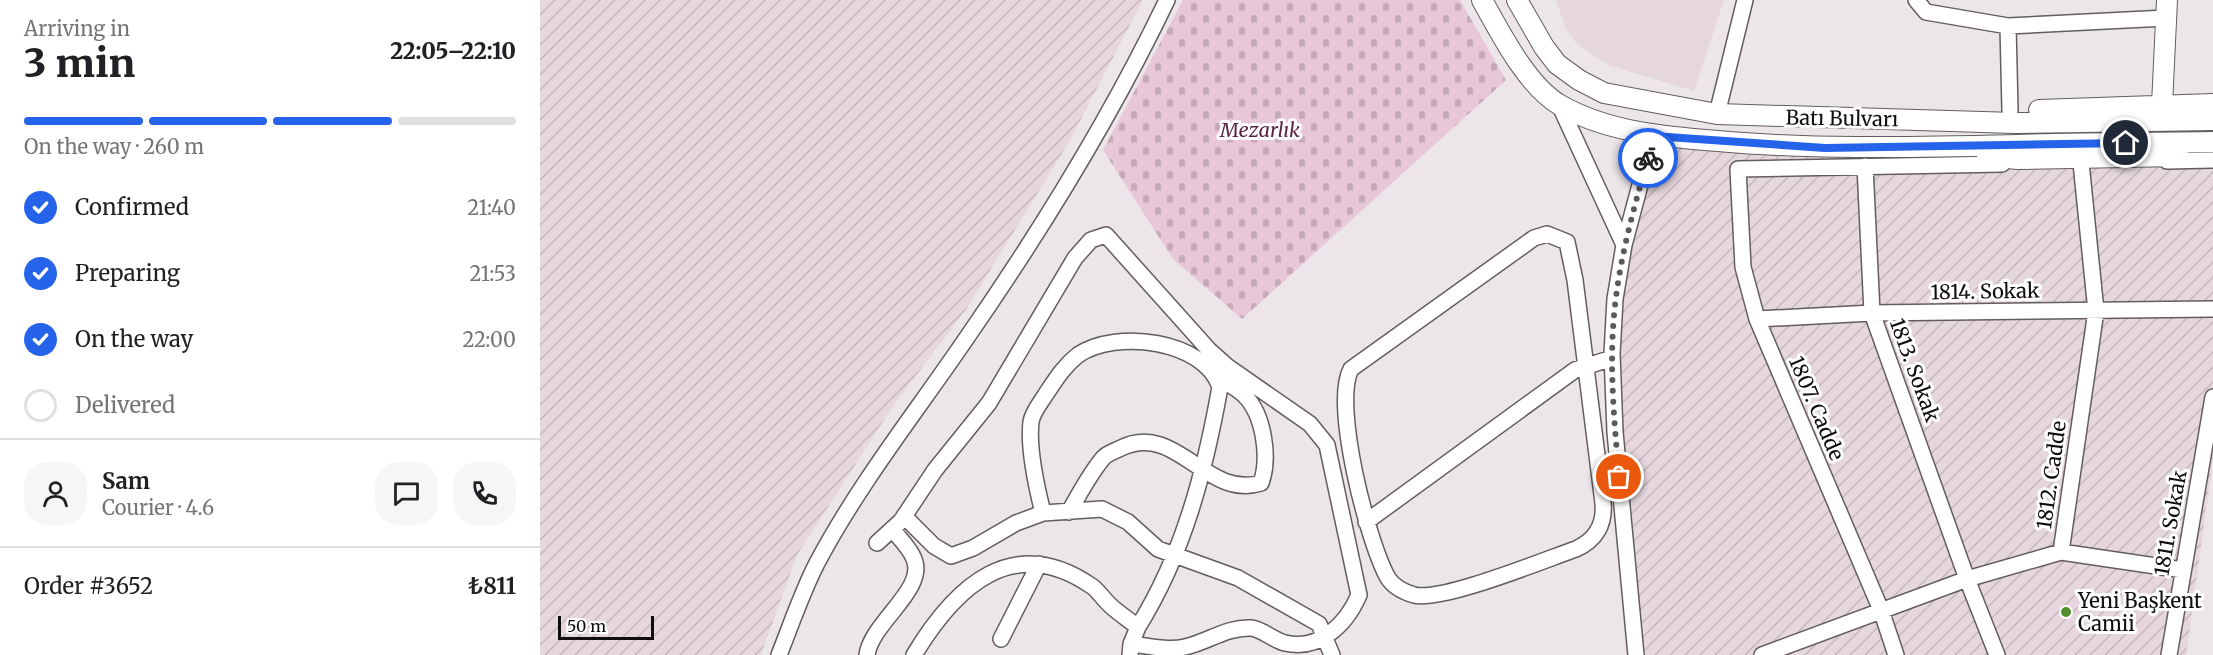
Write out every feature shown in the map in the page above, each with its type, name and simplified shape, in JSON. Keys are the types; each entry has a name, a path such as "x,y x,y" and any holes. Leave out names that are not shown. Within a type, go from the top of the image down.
{"main road":[{"name":"Batı Bulvarı","path":"1482,0 1510,50 1531,78 1559,104 1603,122 1653,136 1786,147 1947,147 2213,142"},
{"name":"Batı Bulvarı","path":"1517,0 1544,47 1557,64 1579,80 1604,93 1716,114 1966,120 2013,117 2213,120"},
{"path":"2162,105 2166,9"},
{"path":"2013,117 2162,105 2213,104"},
{"path":"1947,147 1953,152 2018,159 2213,155"}],"street":[{"path":"779,655 817,563 878,462 969,335 1075,170 1130,78 1167,0"},
{"path":"1716,114 1745,0"},
{"path":"1917,2 1926,12 2008,26 2166,9"},
{"path":"2008,26 2013,117"},
{"path":"1559,104 1624,245"},
{"path":"1636,655 1615,432 1612,358 1616,299 1624,245 1653,136"},
{"path":"1865,166 2213,160"},
{"name":"1812. Cadde","path":"1762,655 1967,579 2061,552 2096,311 2081,163"},
{"name":"1807. Cadde","path":"1865,166 1738,169 1743,267 1757,319 1881,610 1896,655"},
{"name":"1813. Sokak","path":"1865,166 1872,313 1967,579 1997,655"},
{"path":"1555,235 1567,242 1575,280 1585,364 1604,511 1600,528 1590,541 1576,549 1471,585 1425,596 1407,592 1388,579 1366,522 1348,427 1346,386 1351,369 1540,236 1555,235"},
{"path":"877,543 904,516 935,470 989,403 1075,258 1091,240 1099,236 1106,236 1117,246 1222,372 1245,395 1258,419 1264,445 1266,469 1261,483 1250,486 1221,480 1203,471 1167,446 1150,442 1128,444 1106,455 1069,512"},
{"name":"1814. Sokak","path":"1757,319 1872,313 2213,309"},
{"path":"1043,513 1036,485 1030,420 1061,370 1080,354 1099,346 1133,340 1173,347 1222,372 1310,424 1327,445 1359,596 1353,608 1325,638 1306,645 1284,642 1253,628 1220,633 1186,647 1130,649 1138,627 1176,555 1203,471 1222,372"},
{"path":"1366,522 1585,364 1612,358"},
{"name":"1811. Sokak","path":"2169,655 2213,397"},
{"path":"904,516 934,546 951,556 974,548 1016,523 1043,513 1102,509 1128,522 1158,549 1238,578 1319,624 1332,655"},
{"path":"867,655 873,636 915,578 915,559 892,529"},
{"path":"2061,552 2183,570"},
{"path":"914,655 931,627 956,596 974,581 997,570 1039,564 1072,575 1094,588 1112,607 1138,627"},
{"path":"1001,639 1039,564"}],"shaded area":[{"path":"540,0 1143,0 1069,142 965,311 895,403 797,555 761,655 540,655"},
{"path":"1556,0 1724,0 1694,91 1608,65 1576,43 1566,29"},
{"path":"1659,145 2213,167 2213,459 2186,655 1636,655 1612,431 1627,263"}],"green space":[{"name":"Mezarlık","path":"1183,0 1460,0 1506,80 1242,319 1173,259 1103,150"}],"way so far":[{"path":"1619,477 1612,354 1616,299 1624,245 1648,158"}],"place":[{"name":"Yeni Başkent Camii","path":"2066,612"}],"route":[{"path":"1648,158 1653,136 1825,148 2126,143"}]}
